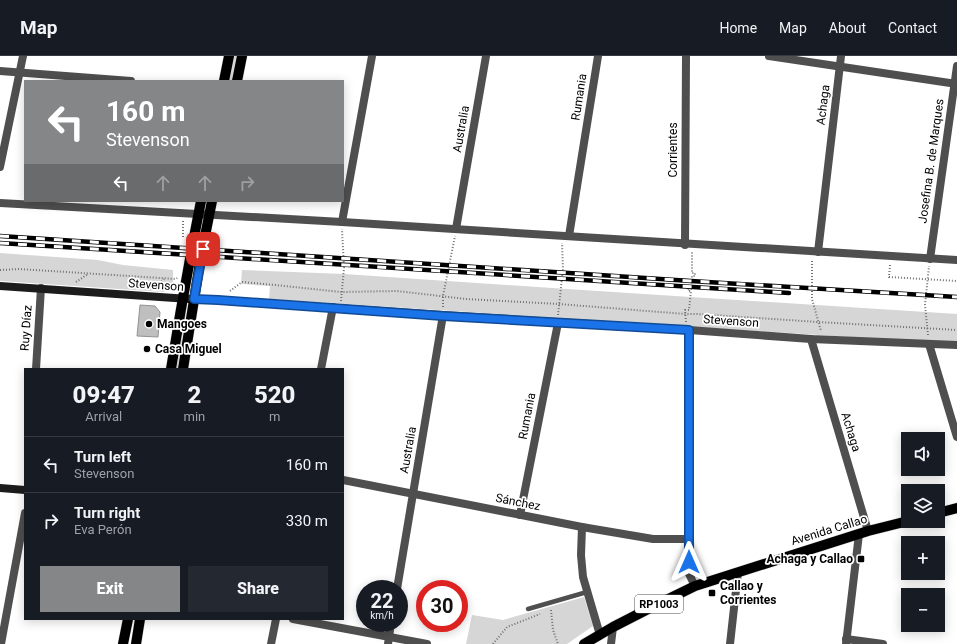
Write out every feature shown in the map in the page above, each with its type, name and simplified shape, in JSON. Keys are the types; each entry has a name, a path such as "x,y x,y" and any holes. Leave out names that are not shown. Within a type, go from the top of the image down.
{"main road":[{"path":"224,80 229,56"},
{"path":"237,80 242,56"},
{"path":"171,368 182,299 201,202"},
{"path":"183,368 212,202"},
{"path":"945,511 957,508"},
{"name":"Avenida Callao","path":"584,644 613,627 695,586 863,533 901,523"},
{"path":"123,644 128,620"},
{"path":"136,644 140,620"}],"street":[{"path":"0,167 23,56"},
{"path":"342,222 372,56"},
{"name":"Australia","path":"456,229 486,56"},
{"name":"Rumania","path":"565,236 598,56"},
{"name":"Corrientes","path":"686,56 689,245"},
{"path":"769,56 956,83"},
{"name":"Achaga","path":"815,252 841,56"},
{"name":"Josefina B. de Marques","path":"930,259 956,83 957,66"},
{"path":"0,71 117,80"},
{"path":"0,203 342,222 689,245 957,260"},
{"name":"Stevenson","path":"0,286 810,339 957,345"},
{"name":"Ruy Díaz","path":"36,368 40,288"},
{"path":"321,368 336,308"},
{"name":"Australia","path":"398,580 443,316"},
{"name":"Rumania","path":"520,515 558,323"},
{"path":"689,330 689,574 695,586"},
{"name":"Achaga","path":"810,339 863,533 846,642"},
{"path":"929,344 957,437"},
{"name":"Sánchez","path":"344,480 582,527 653,539 689,539"},
{"path":"0,488 24,490"},
{"path":"1,644 24,518"},
{"path":"582,527 582,562 584,577 600,635"},
{"path":"730,644 738,572"},
{"path":"271,644 276,620"},
{"path":"298,620 388,640 427,644"},
{"path":"611,644 613,627"},
{"path":"846,642 883,644"}],"lane":[{"path":"528,609 587,592"}],"path":[{"path":"183,241 184,214"},
{"path":"336,308 341,292 344,268 342,222"},
{"path":"443,316 442,296 456,229"},
{"path":"558,323 565,236"},
{"path":"689,245 692,273 695,273 694,276 692,276 691,289 688,291 691,291 689,310 685,310 686,324 689,330"},
{"path":"815,252 812,299 823,339"},
{"path":"890,256 889,277 957,281"},
{"path":"929,344 925,305 930,259"},
{"path":"0,270 19,269 176,280 178,276"},
{"path":"75,291 76,282 89,274"},
{"path":"232,291 242,282 341,292 397,291 466,299 957,330"},
{"path":"557,607 551,610 553,630 558,644"},
{"path":"493,644 507,627 544,613"}],"shaded area":[{"path":"234,56 238,56 233,80 229,80"},
{"path":"0,253 98,260 123,265 173,270 173,284 164,292 0,281"},
{"path":"242,270 344,274 957,314 957,344 269,299 270,286 241,284"},
{"path":"183,313 186,313 178,368 174,368"},
{"path":"584,597 593,626 567,644 466,644 472,615 503,620"}],"building":[{"name":"Mangoes","path":"140,305 155,306 160,312 158,337 137,336"}],"railway":[{"path":"0,236 957,297"},
{"path":"0,243 789,293"}],"place":[{"name":"Mangoes","path":"149,324"},
{"name":"Casa Miguel","path":"147,349"},
{"name":"Achaga y Callao","path":"861,559"},
{"name":"Callao y Corrientes","path":"712,593"}],"route":[{"path":"203,249 194,299 443,316 689,330 689,562"}]}
